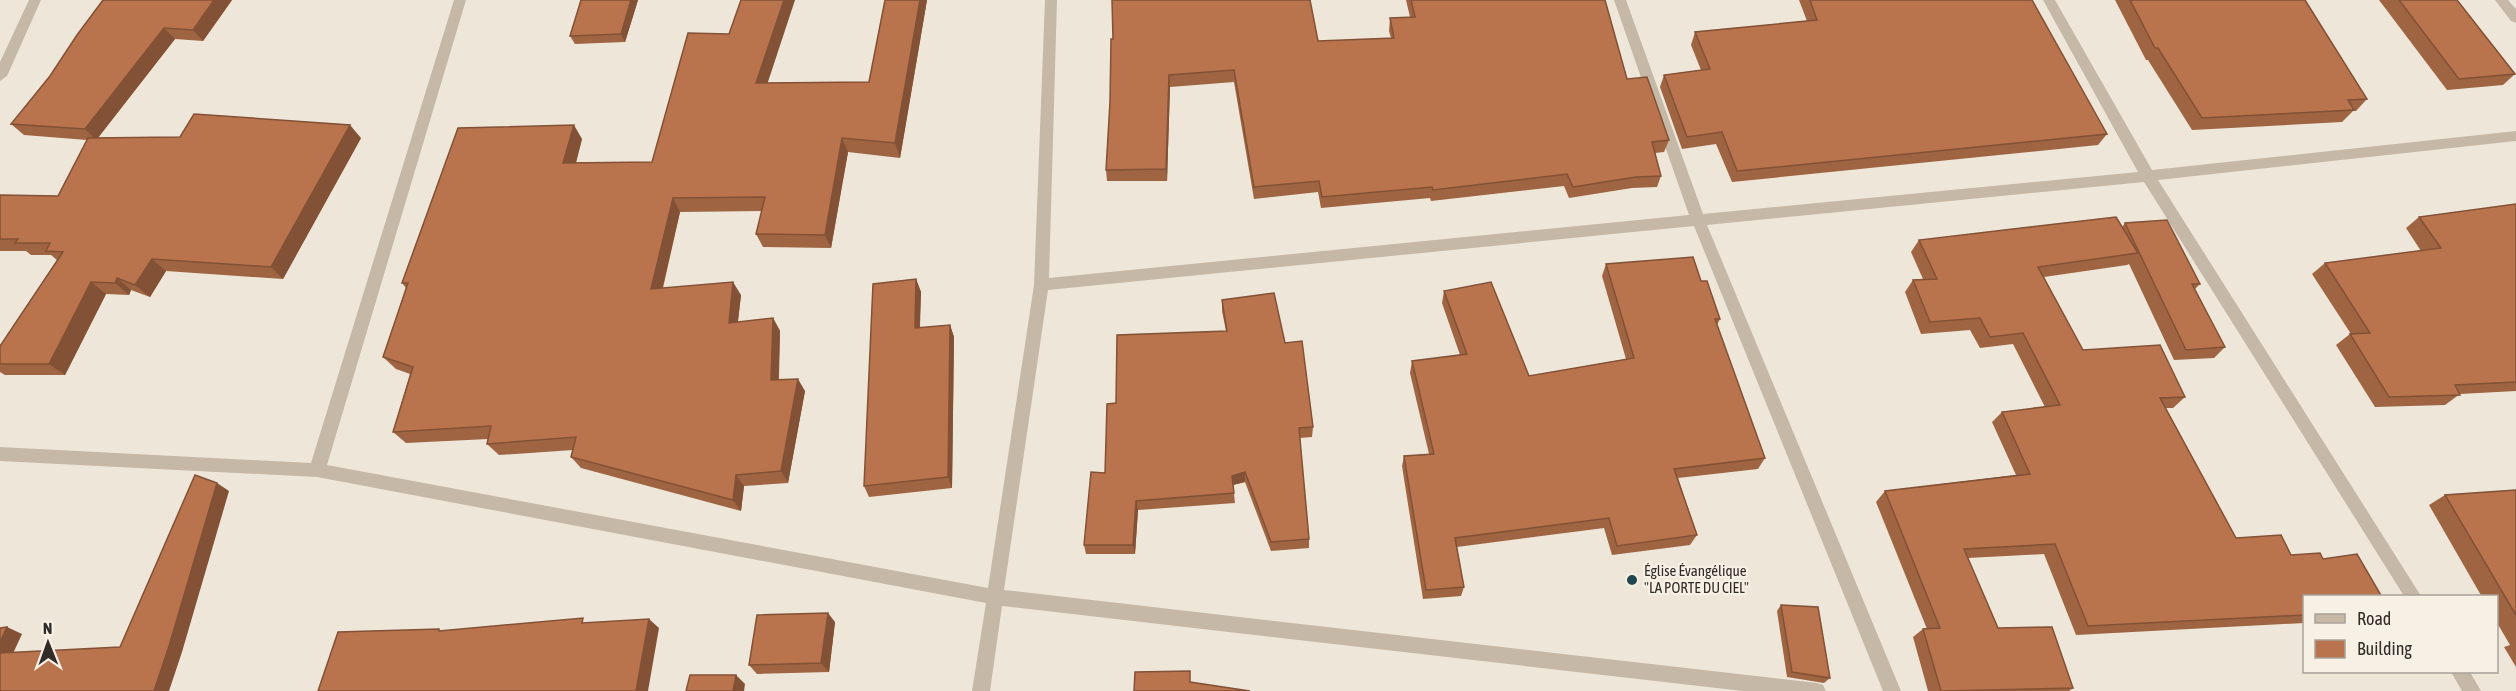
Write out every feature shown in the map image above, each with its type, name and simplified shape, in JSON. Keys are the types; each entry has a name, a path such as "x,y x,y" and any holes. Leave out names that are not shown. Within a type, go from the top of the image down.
{"street":[{"path":"0,76 35,0"},
{"path":"317,470 460,0"},
{"path":"981,691 993,597 1041,285 1051,0"},
{"path":"1620,0 1698,220 1870,644 1892,691"},
{"path":"2049,0 2148,176 2412,595"},
{"path":"2501,0 2516,18"},
{"path":"1041,285 2148,176 2516,136"},
{"path":"0,454 317,470 993,597 1817,691"},
{"path":"2461,673 2472,691"}],"building":[{"path":"103,0 214,0 193,30 164,28 85,129 11,124 50,76"},
{"path":"581,0 631,0 621,34 570,36"},
{"path":"741,0 784,0 756,83 869,82 885,0 920,0 895,143 842,138 825,235 756,234 765,197 673,198 651,289 733,282 729,323 773,318 771,380 798,379 781,471 736,475 733,500 571,457 576,437 487,444 491,426 393,432 413,367 383,357 408,283 402,283 458,128 574,125 563,163 652,162 688,33 729,34"},
{"path":"1112,0 1310,0 1318,41 1394,38 1390,18 1415,17 1411,0 1605,0 1627,79 1647,77 1669,140 1652,142 1661,176 1636,177 1573,187 1567,174 1433,190 1432,187 1322,197 1319,181 1254,187 1234,70 1169,75 1166,169 1106,170 1111,39 1113,39"},
{"path":"1810,0 2032,0 2107,134 1737,171 1722,132 1687,137 1664,75 1710,69 1695,32 1817,20"},
{"path":"2130,0 2305,0 2367,99 2348,100 2354,110 2202,118 2158,48 2155,48"},
{"path":"2399,0 2457,0 2515,74 2459,79"},
{"path":"194,114 350,125 271,267 152,259 135,285 117,278 115,283 91,282 49,364 0,364 0,346 63,252 46,251 50,243 15,243 18,239 0,239 0,195 58,196 88,138 180,137"},
{"path":"2516,204 2516,382 2455,385 2460,395 2389,397 2350,334 2370,333 2325,263 2441,248 2419,217"},
{"path":"2116,217 2138,253 2038,267 2083,350 2160,345 2185,397 2160,398 2236,538 2281,535 2291,555 2320,553 2323,559 2357,554 2381,595 2303,595 2303,615 2088,626 2055,544 1964,549 1998,628 2052,627 2073,688 1941,691 1923,629 1940,628 1885,491 2030,474 2002,412 2060,405 2023,333 1990,337 1980,318 1930,322 1913,280 1937,279 1919,240"},
{"path":"2167,220 2200,284 2192,284 2225,347 2186,350 2125,223"},
{"path":"1693,257 1701,281 1707,281 1720,319 1715,319 1765,458 1674,469 1697,535 1617,546 1609,518 1455,538 1464,587 1426,590 1404,456 1434,454 1412,361 1467,354 1444,291 1491,282 1529,376 1634,358 1606,264"},
{"path":"916,279 915,328 950,325 948,477 864,486 873,284"},
{"path":"1274,293 1285,343 1302,341 1313,427 1299,428 1309,539 1271,542 1245,472 1232,476 1234,493 1136,501 1133,545 1084,545 1091,472 1105,473 1107,404 1116,403 1117,335 1227,331 1222,300"},
{"path":"195,475 217,483 154,691 0,691 0,653 120,647"},
{"path":"2516,490 2516,615 2445,495"},
{"path":"1781,605 1818,607 1830,678 1792,672"},
{"path":"828,613 821,663 749,665 757,615"},
{"path":"583,618 582,623 649,619 636,691 318,691 338,632 439,629 439,631"},
{"path":"7,627 0,642 0,628"},
{"path":"1190,671 1190,682 1250,691 1134,691 1135,672"},
{"path":"690,675 736,675 733,691 686,691"}],"place":[{"name":"Église Évangélique \"LA PORTE DU CIEL\"","path":"1632,580"}]}
